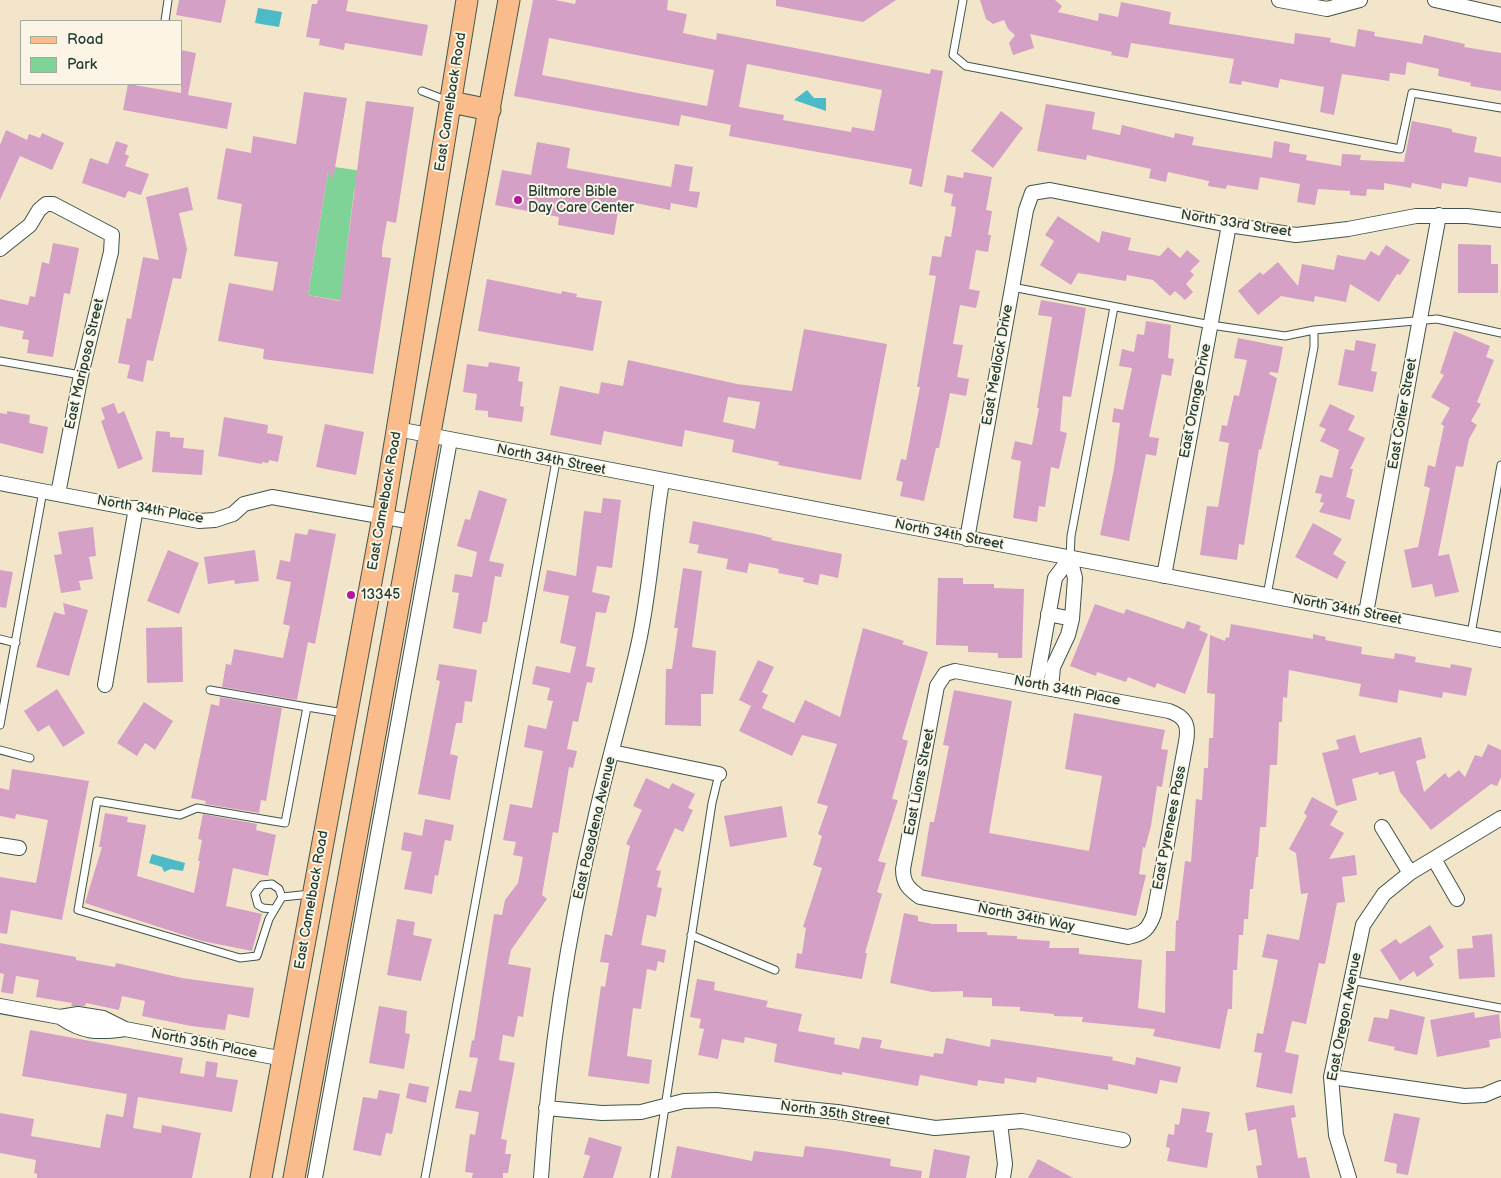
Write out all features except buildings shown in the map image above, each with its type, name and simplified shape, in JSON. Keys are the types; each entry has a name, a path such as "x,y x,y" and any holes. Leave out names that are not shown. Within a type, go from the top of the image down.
{"main road":[{"name":"East Camelback Road","path":"261,1178 383,516 467,0"},
{"path":"294,1178 355,901 413,522 509,0"},
{"path":"450,102 490,110"},
{"path":"313,894 355,901"}],"street":[{"path":"1279,0 1327,10 1360,0"},
{"path":"1435,0 1501,15"},
{"name":"North 33rd Street","path":"1032,193 1050,190 1229,225 1296,235 1348,229 1416,216 1439,215 1501,220"},
{"name":"East Medlock Drive","path":"967,539 1026,210 1032,193"},
{"name":"East Mariposa Street","path":"0,249 30,225 39,210 46,204 53,204 112,235 112,252 81,375 58,494"},
{"name":"East Colter Street","path":"1366,613 1439,215"},
{"name":"East Orange Drive","path":"1164,576 1229,225"},
{"name":"North 34th Street","path":"397,429 1501,640"},
{"path":"315,1178 355,901 450,440"},
{"name":"East Pasadena Avenue","path":"541,1178 546,1108 568,951 595,820 646,603 662,481"},
{"name":"North 34th Place","path":"0,483 199,521 233,514 244,504 272,497 413,522"},
{"path":"105,685 136,508"},
{"path":"1036,685 1054,578 1070,558"},
{"path":"1051,688 1053,667 1068,635 1072,619 1075,578 1070,558"},
{"path":"1048,614 1072,619"},
{"name":"North 34th Place","path":"945,674 955,671 966,672 1036,685 1169,711 1178,714 1186,721"},
{"name":"East Lions Street","path":"910,890 903,880 903,870 937,686 945,674"},
{"name":"East Pyrenees Pass","path":"1144,932 1154,914 1158,894 1186,742 1188,729 1186,721"},
{"path":"612,752 719,774"},
{"name":"East Oregon Avenue","path":"1349,1178 1336,1134 1331,1077 1363,925 1384,894 1410,873 1501,818"},
{"path":"1382,827 1410,873"},
{"path":"0,845 19,848"},
{"path":"1434,859 1458,899"},
{"name":"North 34th Way","path":"910,890 920,897 1128,937 1144,932"},
{"name":"North 35th Place","path":"0,1006 60,1018 76,1028 84,1030 101,1033 125,1029 284,1059"},
{"path":"1331,1077 1464,1096 1484,1095 1501,1088"},
{"name":"North 35th Street","path":"546,1108 602,1113 641,1112 684,1102 716,1100 836,1112 935,1128 1022,1121 1123,1140"},
{"path":"1000,1123 1005,1154 1003,1178"}],"lane":[{"path":"165,20 168,0"},
{"path":"963,0 953,55 966,66 1400,149 1412,93 1501,108"},
{"path":"422,90 450,102"},
{"path":"1012,287 1211,325 1285,336 1314,330 1437,319 1501,332"},
{"path":"1070,558 1071,536 1114,307"},
{"path":"1266,595 1314,347 1314,330"},
{"path":"0,361 81,375"},
{"path":"425,1178 556,460"},
{"path":"1471,634 1501,465"},
{"path":"0,726 43,491"},
{"path":"0,639 16,643"},
{"path":"210,690 346,713"},
{"path":"307,707 285,823 198,808 180,815 97,801 78,910 240,958 257,956 273,909 282,897 313,894"},
{"path":"0,750 30,758"},
{"path":"654,1178 667,1106 691,935 719,774"},
{"path":"273,909 263,908 258,905 256,894 262,886 272,884 279,889 282,897"},
{"path":"691,935 775,970"},
{"path":"1351,980 1501,1008"}],"green space":[{"path":"335,167 369,172 354,190 343,280 349,302 308,295 328,172"}],"water":[{"path":"258,8 282,12 279,27 255,23"},
{"path":"807,90 814,98 826,98 826,111 794,100"},
{"path":"152,854 185,863 183,871 171,869 164,872 162,867 149,863"}],"place":[{"name":"Biltmore Bible Day Care Center","path":"518,200"},
{"name":"13345","path":"351,595"}]}
